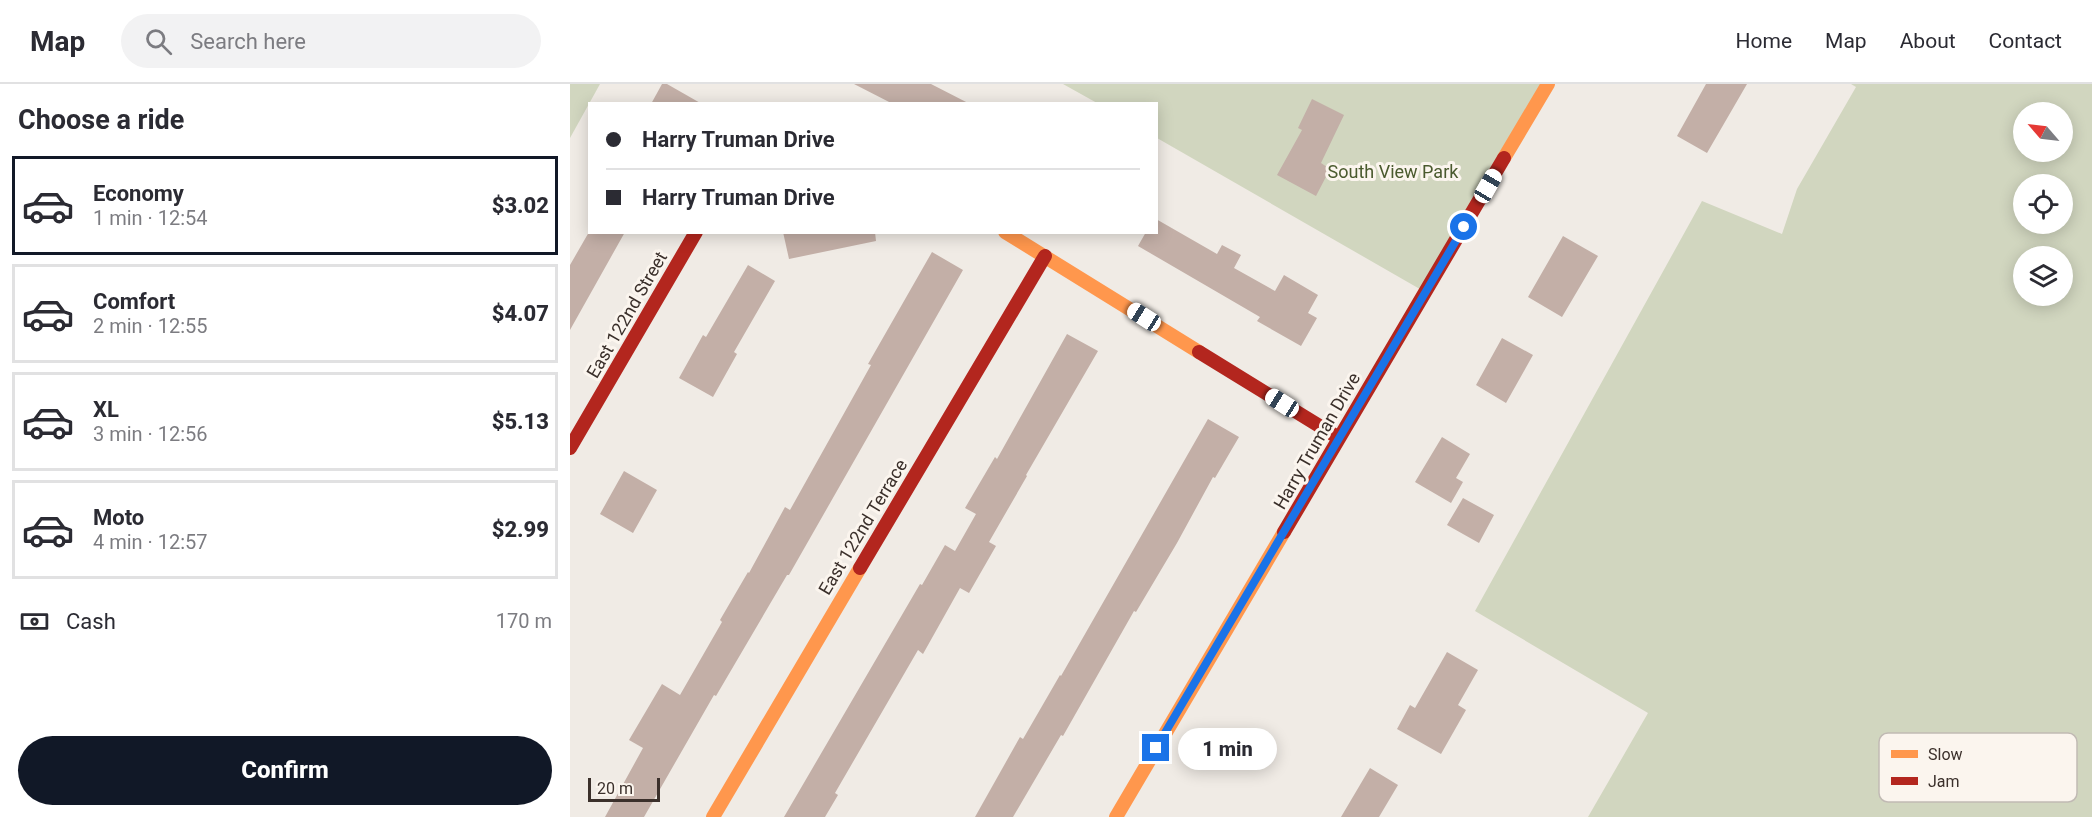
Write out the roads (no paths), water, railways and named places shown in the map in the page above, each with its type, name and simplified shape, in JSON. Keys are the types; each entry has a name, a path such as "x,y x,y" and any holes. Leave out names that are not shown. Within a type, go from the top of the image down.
{"street":[{"name":"Harry Truman Drive","path":"1116,817 1548,84"},
{"name":"East 122nd Street","path":"570,448 695,234"},
{"path":"1008,234 1339,438"},
{"name":"East 122nd Terrace","path":"713,817 1045,256"}],"park label":[{"name":"South View Park","path":"1393,172"}]}
